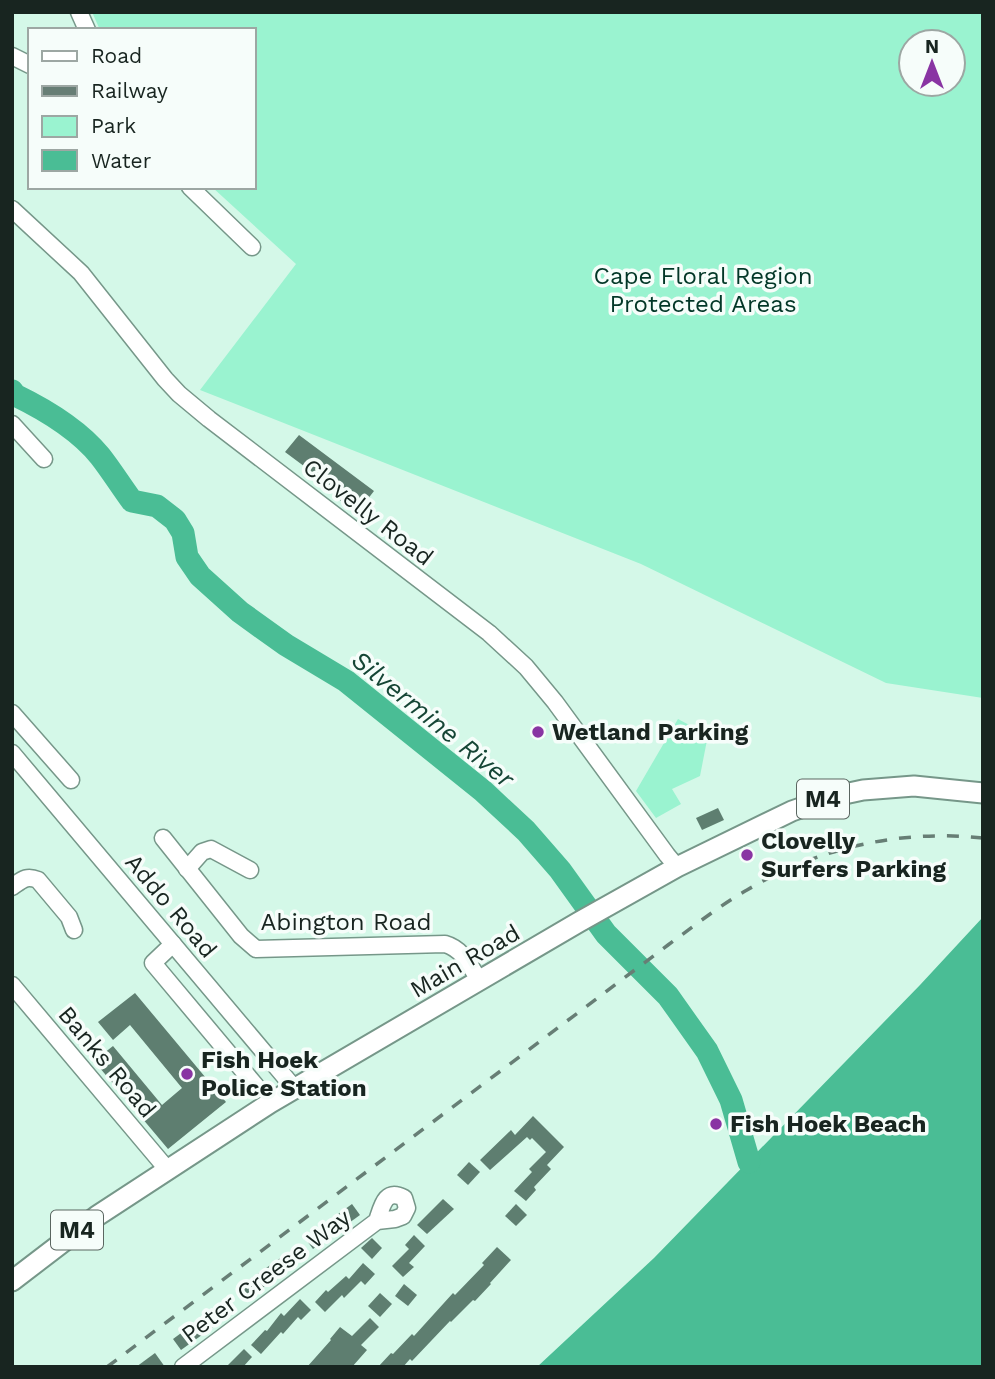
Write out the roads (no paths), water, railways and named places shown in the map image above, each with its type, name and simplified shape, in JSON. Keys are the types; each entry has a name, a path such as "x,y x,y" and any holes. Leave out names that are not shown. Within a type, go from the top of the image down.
{"main road":[{"name":"Main Road","path":"12,1281 97,1216 270,1103 677,867 792,811 835,796 863,790 914,786 983,793"}],"street":[{"path":"79,12 86,28"},
{"path":"12,56 28,64"},
{"path":"192,189 252,247"},
{"name":"Clovelly Road","path":"12,209 81,273 179,394 489,633 516,657 555,702 677,867"},
{"path":"12,424 44,459"},
{"path":"12,713 71,780"},
{"path":"13,754 35,740"},
{"name":"Addo Road","path":"13,754 295,1088"},
{"path":"163,838 187,869 202,852 211,849 250,870"},
{"name":"Abington Road","path":"187,869 253,948 259,950 445,944 461,951 479,980"},
{"path":"12,887 25,878 38,880 69,916 74,930"},
{"path":"173,944 153,963 256,1086"},
{"name":"Banks Road","path":"12,985 167,1169"},
{"name":"Peter Creese Way","path":"183,1367 377,1221"}],"water":[{"path":"983,917 983,1367 537,1367 654,1258"}],"waterway":[{"name":"Silvermine River","path":"12,391 82,437 100,456 132,501 157,506 175,520 183,533 187,557 200,576 240,612 286,645 346,681 483,791 526,831 560,870 606,934 668,996 707,1051 731,1100 749,1162"}],"railway":[{"path":"107,1367 737,896 802,863 860,845 921,836 983,838"}],"place":[{"name":"Wetland Parking","path":"538,732"},
{"name":"Clovelly Surfers Parking","path":"747,855"},
{"name":"Fish Hoek Police Station","path":"187,1074"},
{"name":"Fish Hoek Beach","path":"716,1124"}],"park label":[{"name":"Cape Floral Region Protected Areas","path":"703,290"}]}
